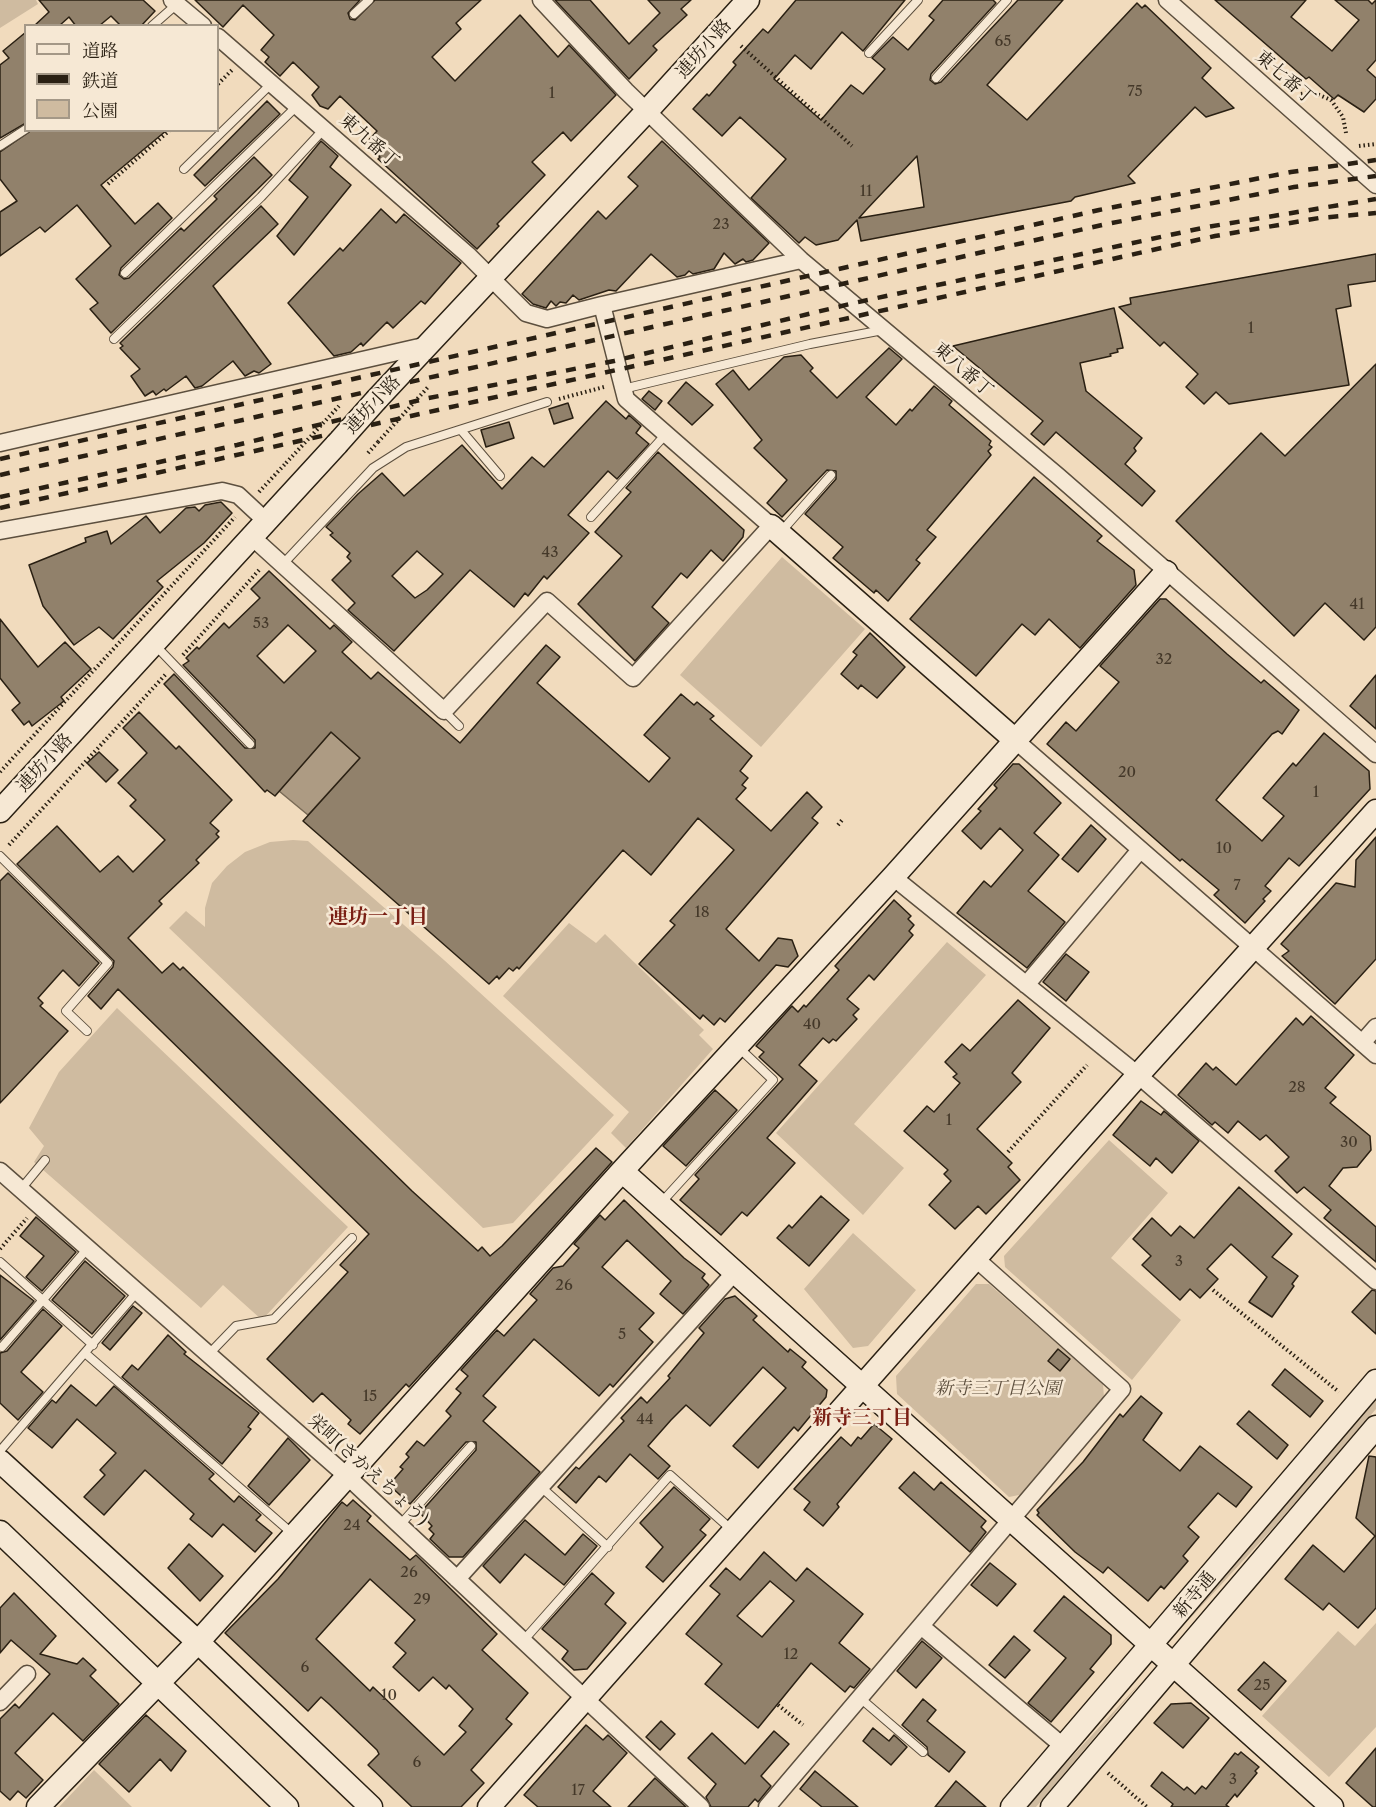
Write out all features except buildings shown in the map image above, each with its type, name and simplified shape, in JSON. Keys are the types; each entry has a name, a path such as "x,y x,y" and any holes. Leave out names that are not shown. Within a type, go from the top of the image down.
{"street":[{"name":"東八番丁","path":"541,0 647,111 801,260 886,330 1376,754"},
{"name":"連坊小路","path":"0,811 377,399 748,0"},
{"name":"東七番丁","path":"1167,0 1376,185"},
{"path":"174,2 201,24"},
{"name":"東九番丁","path":"219,38 325,128 468,255 509,298 534,317 546,319 602,305"},
{"path":"801,260 602,305 626,399 1376,1055"},
{"path":"0,443 429,344"},
{"path":"0,531 222,491 238,495 248,504 259,529 283,564 444,711 547,601 633,678 775,529"},
{"path":"38,1807 160,1683 295,1536 622,1171 893,877 1166,572"},
{"path":"489,1807 975,1258 1376,811"},
{"path":"1026,985 1140,850"},
{"path":"893,877 1138,1075 1376,1281"},
{"path":"1362,1043 1376,1028"},
{"name":"栄町(さかえちょう)","path":"0,1171 348,1477 701,1807"},
{"path":"622,1171 1332,1807"},
{"path":"767,1807 1122,1389 975,1258"},
{"path":"457,1579 735,1272"},
{"name":"新寺通","path":"1012,1807 1376,1381"},
{"name":"新寺通","path":"1052,1807 1376,1427"},
{"path":"0,1461 198,1642 372,1807"},
{"path":"0,1532 287,1807"},
{"path":"921,1626 1064,1747"},
{"path":"0,1702 27,1674"}],"lane":[{"path":"354,14 369,0"},
{"path":"869,53 918,0"},
{"path":"936,78 1007,0"},
{"path":"154,24 174,2"},
{"path":"183,169 272,83"},
{"path":"125,273 297,105"},
{"path":"114,339 261,197 325,128"},
{"path":"0,146 24,130"},
{"path":"622,386 798,346 886,330"},
{"path":"283,564 373,468 406,447 547,402"},
{"path":"461,430 500,476"},
{"path":"591,517 666,434"},
{"path":"775,529 831,475"},
{"path":"154,644 250,744"},
{"path":"444,711 459,726"},
{"path":"0,856 108,963 66,1011 87,1031"},
{"path":"659,1205 774,1080 737,1046"},
{"path":"21,1189 45,1160"},
{"path":"209,1354 236,1326 274,1319 352,1238"},
{"path":"2,1347 88,1248"},
{"path":"0,1262 93,1345"},
{"path":"0,1451 138,1291"},
{"path":"85,1353 295,1536"},
{"path":"400,1525 471,1446"},
{"path":"523,1641 670,1475 734,1531"},
{"path":"541,1487 608,1547"},
{"path":"860,1698 923,1752"}],"path":[{"path":"741,46 852,146"},
{"path":"1292,86 1301,94 1312,92 1322,94 1338,106 1345,124 1344,142"},
{"path":"108,184 168,132"},
{"path":"547,402 622,386"},
{"path":"378,442 429,387"},
{"path":"0,772 339,405"},
{"path":"8,846 264,564"},
{"path":"838,825 843,819"},
{"path":"1008,1152 1087,1065"},
{"path":"0,1250 39,1204"},
{"path":"1213,1290 1339,1392"},
{"path":"778,1704 803,1725"},
{"path":"1108,1772 1147,1807"}],"green space":[{"path":"0,0 36,0 38,4 0,28"},
{"path":"782,557 865,629 761,747 680,675"},
{"path":"308,841 444,960 614,1115 513,1223 483,1228 169,928 186,911 205,927 205,908 212,883 227,866 245,852 270,842"},
{"path":"569,923 596,943 605,934 704,1030 699,1035 713,1049 626,1148 611,1133 629,1112 503,996"},
{"path":"947,942 986,975 854,1124 904,1168 863,1215 776,1133"},
{"path":"117,1008 348,1227 262,1320 223,1285 201,1308 34,1162 44,1146 29,1128 59,1072"},
{"path":"1109,1140 1168,1193 1111,1258 1181,1320 1132,1380 1005,1267 1004,1256"},
{"path":"853,1233 916,1290 868,1346 853,1348 804,1289"},
{"name":"新寺三丁目公園","path":"976,1284 989,1284 1103,1384 1104,1398 1024,1494 1009,1497 897,1394 896,1376"},
{"path":"1376,1399 1376,1409 1274,1527 1185,1624"},
{"path":"1376,1623 1376,1727 1329,1777 1262,1716 1338,1631 1355,1646"},
{"path":"1141,1682 1036,1807 1028,1807 1055,1775"},
{"path":"94,1770 132,1807 59,1807"}],"shaded area":[{"path":"331,732 360,758 308,815 279,791"}],"railway":[{"path":"0,459 1099,210 1291,172 1376,160"},
{"path":"0,475 1102,225 1294,187 1376,176"},
{"path":"0,497 237,445 424,399 614,361 854,303 1207,227 1376,199"},
{"path":"0,508 1215,236 1319,218 1376,213"}],"district":[{"name":"連坊一丁目","path":"378,917"},
{"name":"新寺三丁目","path":"862,1418"}]}
